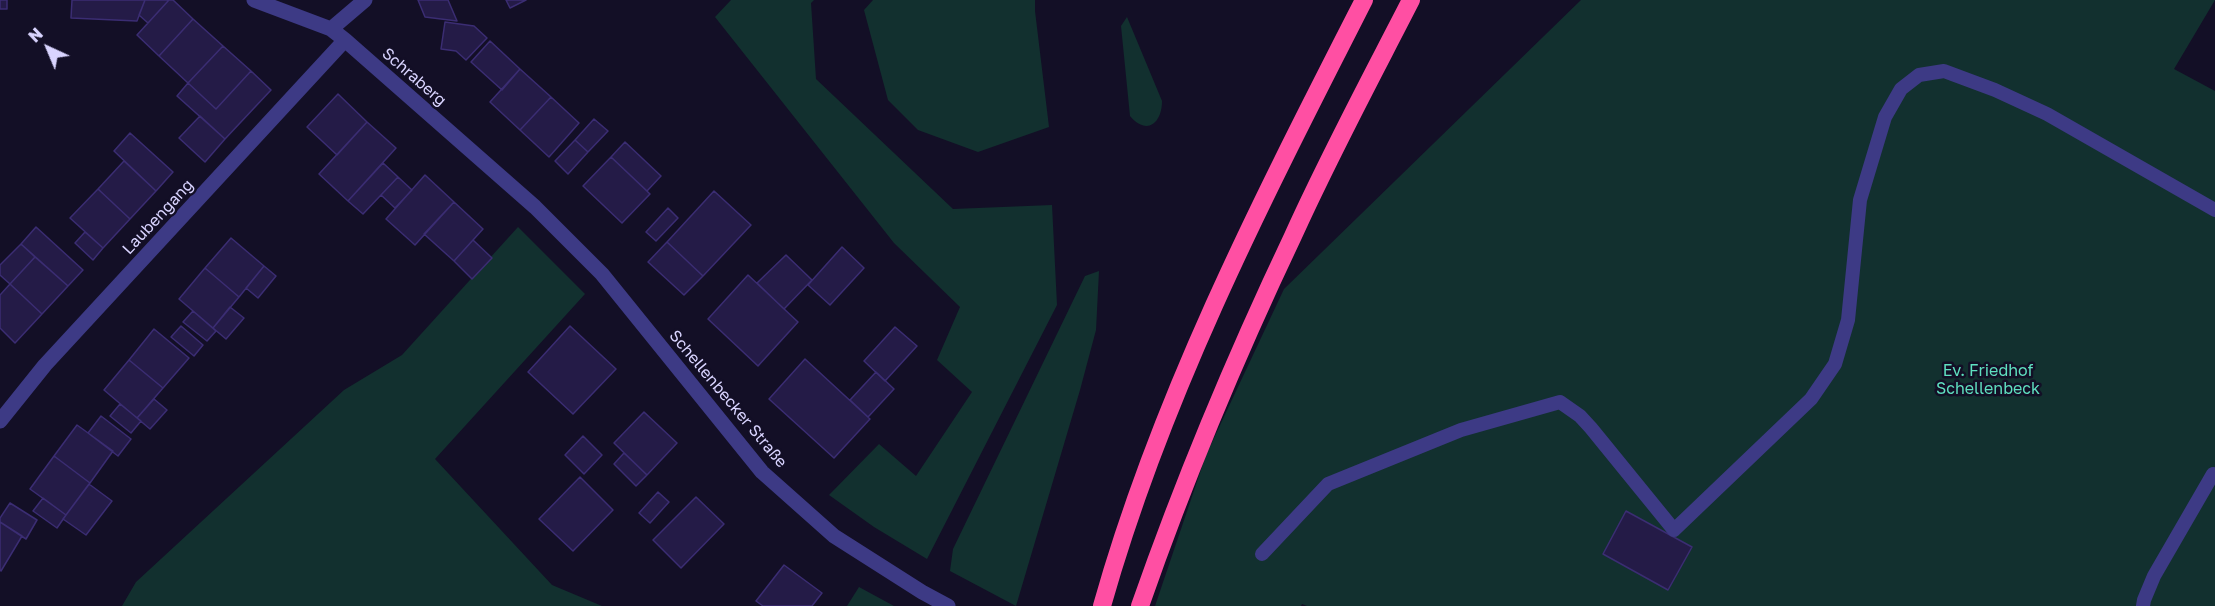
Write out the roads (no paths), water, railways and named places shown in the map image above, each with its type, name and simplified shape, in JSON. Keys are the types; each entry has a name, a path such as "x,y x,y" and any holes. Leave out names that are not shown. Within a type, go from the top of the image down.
{"highway":[{"path":"1102,606 1145,473 1190,357 1280,165 1364,0"},
{"path":"1140,606 1212,421 1279,266 1354,111 1412,0"}],"street":[{"name":"Schraberg","path":"254,0 331,29 535,207"},
{"path":"331,29 365,0"},
{"name":"Laubengang","path":"0,421 45,365 345,40"},
{"name":"Schellenbecker Straße","path":"535,207 602,274 762,472 834,536 948,606"}],"lane":[{"path":"1262,554 1328,484 1461,430 1560,402 1592,428 1674,530 1811,399 1834,364 1848,321 1860,200 1885,117 1901,89 1919,75 1944,71 1995,90 2047,114 2215,210"},
{"path":"2143,606 2154,576 2213,474"}],"park label":[{"name":"Ev. Friedhof Schellenbeck","path":"1988,380"}]}
